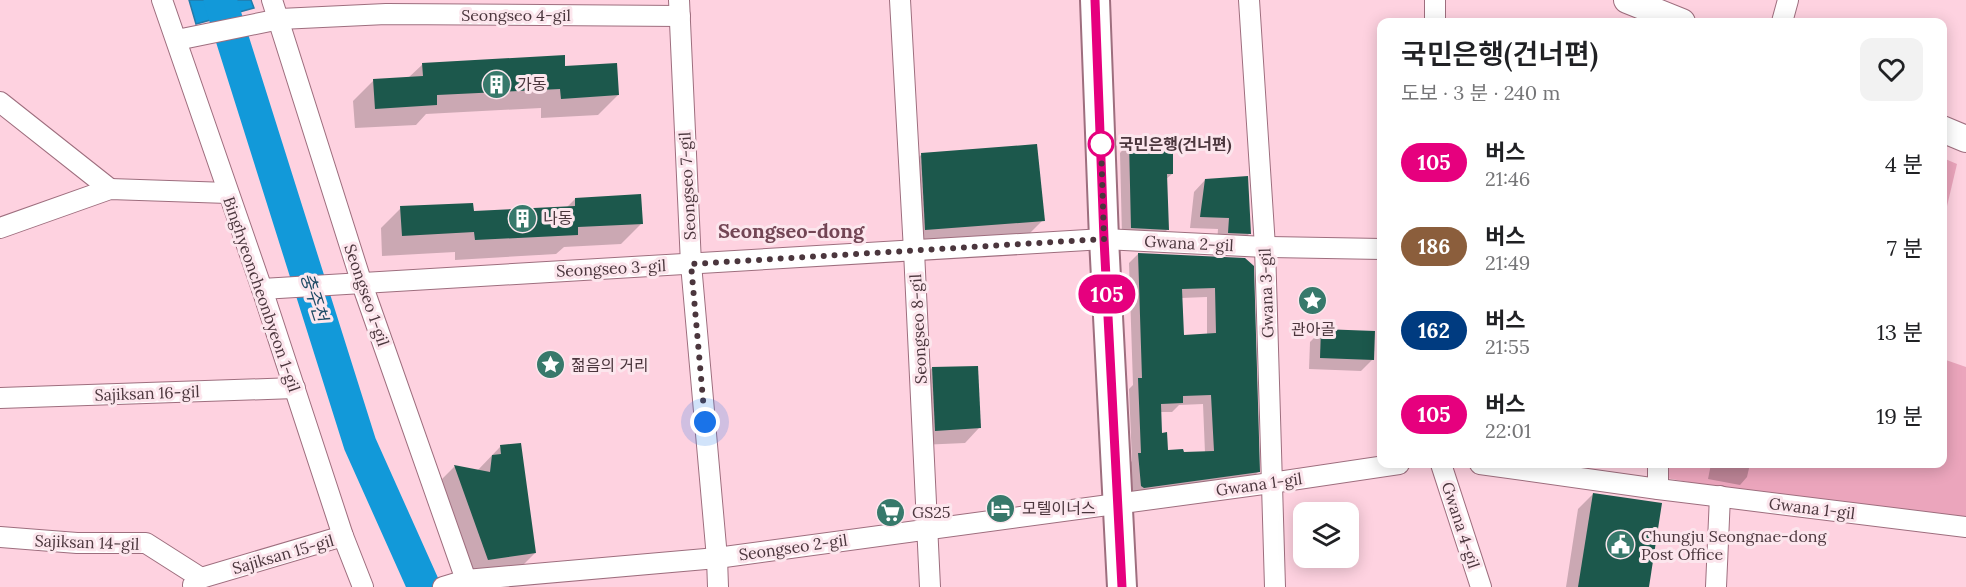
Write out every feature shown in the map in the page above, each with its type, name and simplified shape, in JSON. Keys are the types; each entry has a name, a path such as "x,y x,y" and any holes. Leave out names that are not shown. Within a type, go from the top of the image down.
{"main road":[{"path":"1095,0 1104,239 1122,587"}],"street":[{"name":"Binghyeoncheonbyeon 1-gil","path":"162,0 262,289 343,536 363,587"},
{"name":"Seongseo 1-gil","path":"272,0 280,19 362,284 468,583"},
{"name":"Seongseo 8-gil","path":"900,0 930,587"},
{"name":"Gwana 3-gil","path":"1249,0 1265,247 1275,587"},
{"path":"1435,0 1436,18"},
{"path":"1627,0 1672,18"},
{"path":"1783,18 1788,0"},
{"name":"Seongseo 4-gil","path":"177,40 280,19 382,7 679,8"},
{"name":"Seongseo 7-gil","path":"679,8 691,264 718,587"},
{"path":"0,102 110,189"},
{"path":"1947,131 1966,139"},
{"path":"0,228 110,189 228,193"},
{"name":"Seongseo 3-gil","path":"262,289 1104,239"},
{"name":"Gwana 2-gil","path":"1104,239 1265,247 1377,249"},
{"name":"Sajiksan 16-gil","path":"0,398 294,388"},
{"name":"Gwana 1-gil","path":"1119,503 1377,467"},
{"name":"Gwana 4-gil","path":"1442,468 1481,587"},
{"name":"Gwana 1-gil","path":"1508,468 1966,527"},
{"path":"1658,468 1658,489"},
{"path":"1716,587 1720,496"},
{"name":"Seongseo 2-gil","path":"443,587 717,558 1119,503"},
{"name":"Sajiksan 15-gil","path":"196,582 343,536"},
{"name":"Sajiksan 14-gil","path":"0,537 77,543 146,543 196,582"}],"shaded area":[{"path":"1947,160 1957,164 1947,206"},
{"path":"1947,360 1966,367 1966,521 1727,489 1666,478 1666,468 1947,468"}],"water":[{"path":"189,0 251,0 254,8 196,24"}],"building":[{"name":"가동","path":"565,55 565,66 617,63 619,95 561,99 560,89 437,95 437,105 375,109 373,79 423,76 422,63"},
{"path":"1173,141 1173,174 1167,174 1169,230 1131,228 1129,142"},
{"path":"1037,144 1045,221 925,230 921,153"},
{"path":"1248,176 1251,234 1228,233 1229,218 1200,217 1205,179"},
{"name":"나동","path":"641,194 643,224 578,227 578,235 475,240 474,232 402,236 400,206 473,203 474,211 575,206 575,198"},
{"path":"1138,253 1245,258 1254,266 1260,472 1144,488 1141,486 1138,453 1141,453 1138,378 1142,378","holes":["1215,288 1216,333 1184,335 1182,289","1211,395 1214,451 1168,450 1167,432 1162,433 1161,404 1183,403 1183,396"]},
{"path":"1321,329 1375,331 1374,360 1320,358"},
{"path":"978,366 981,428 935,431 932,367"},
{"path":"521,443 536,553 488,560 454,465 490,472 492,455 501,454 500,445"},
{"name":"Chungju Seongnae-dong Post Office","path":"1593,493 1662,503 1649,587 1578,587"}],"waterway":[{"name":"충주천","path":"220,0 360,444 424,587"}],"bus line":[{"name":"105","path":"1095,0 1104,239 1122,587"}],"place":[{"name":"가동","path":"496,84"},
{"name":"국민은행(건너편)","path":"1101,144"},
{"name":"나동","path":"522,218"},
{"name":"관아골","path":"1313,301"},
{"name":"젊음의 거리","path":"550,365"},
{"name":"모텔이너스","path":"1001,508"},
{"name":"GS25","path":"891,512"},
{"name":"Chungju Seongnae-dong Post Office","path":"1620,545"}],"district":[{"name":"Seongseo-dong","path":"791,231"}],"route":[{"path":"705,422 691,264 1104,239 1101,144"}]}
